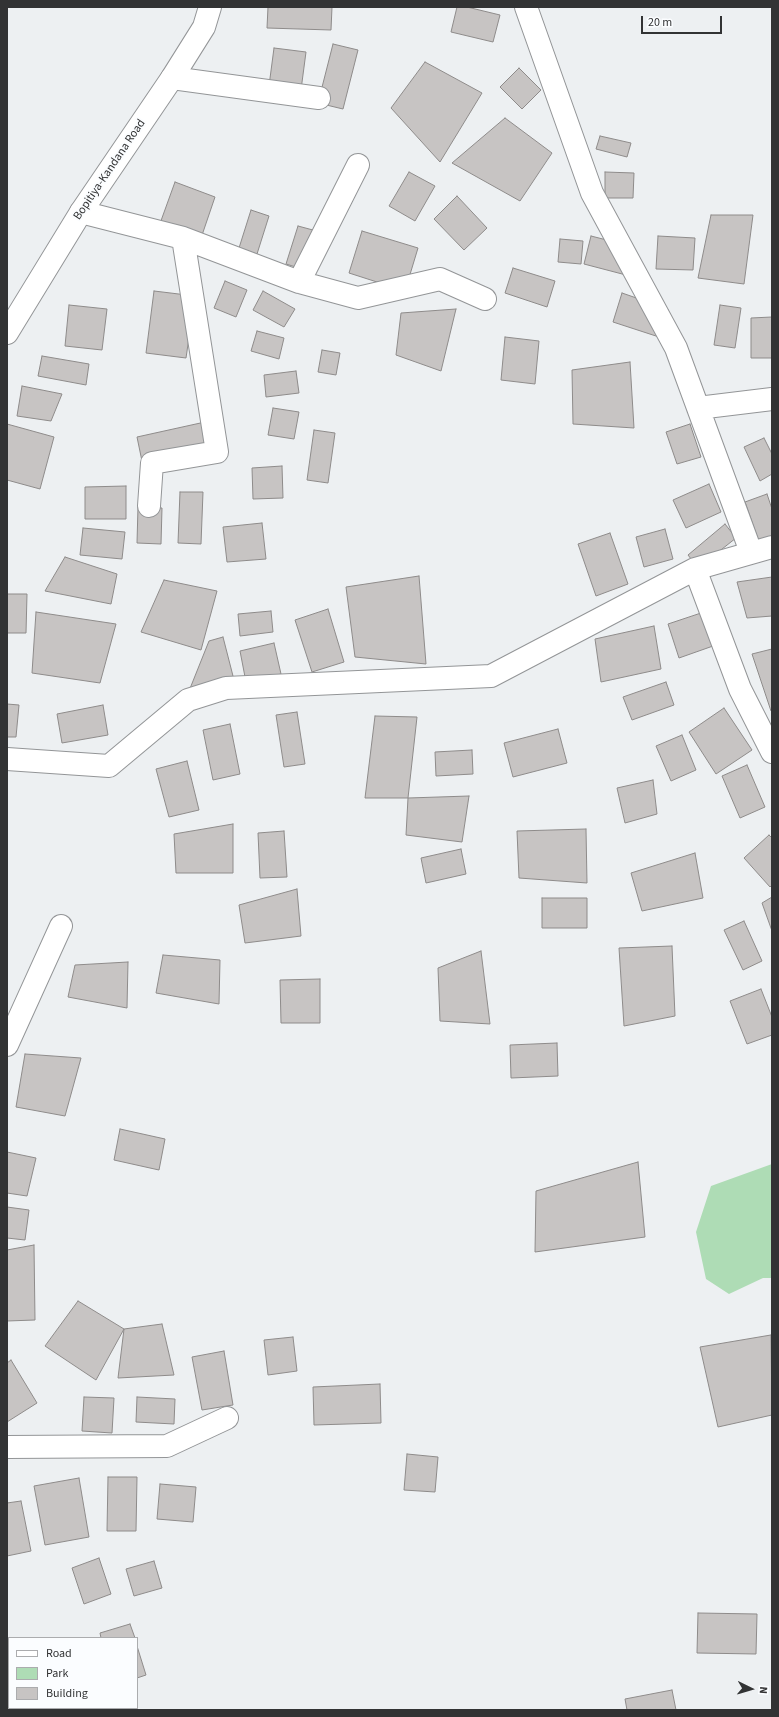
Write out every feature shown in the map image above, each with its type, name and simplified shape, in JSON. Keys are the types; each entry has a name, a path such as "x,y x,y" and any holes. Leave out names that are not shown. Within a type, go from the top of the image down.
{"street":[{"name":"Bopitiya-Kandana Road","path":"7,333 81,212 172,78 204,26 210,7"},
{"path":"526,7 592,193 676,348 751,552"},
{"path":"172,78 319,98"},
{"path":"299,282 358,165"},
{"path":"81,212 183,238 299,282 358,298 440,279 485,299"},
{"path":"149,506 152,463 217,452 183,238"},
{"path":"698,408 772,399"},
{"path":"7,759 109,766 188,700 226,688 491,676 695,569 772,547"},
{"path":"695,569 740,689 772,752"},
{"path":"7,1045 61,926"},
{"path":"7,1447 167,1446 227,1418"}],"green space":[{"path":"772,1164 772,1278 763,1278 729,1294 706,1279 696,1232 711,1186"}],"building":[{"path":"268,7 332,7 331,30 267,28"},
{"path":"457,7 467,7 500,15 493,42 451,32"},
{"path":"333,44 358,50 343,109 318,103"},
{"path":"274,48 306,52 299,105 267,101"},
{"path":"425,62 482,93 440,162 391,108"},
{"path":"519,68 541,90 522,109 500,87"},
{"path":"505,118 552,153 520,201 452,163"},
{"path":"600,136 631,143 627,157 596,149"},
{"path":"409,172 435,186 415,221 389,206"},
{"path":"605,172 634,173 633,198 605,198"},
{"path":"175,182 215,197 199,244 158,229"},
{"path":"457,196 487,228 464,250 434,219"},
{"path":"251,210 269,216 257,254 239,248"},
{"path":"711,215 753,215 744,284 698,278"},
{"path":"298,226 324,233 312,272 286,264"},
{"path":"362,231 418,248 405,291 349,273"},
{"path":"591,236 634,247 626,275 584,264"},
{"path":"658,236 695,238 693,270 656,269"},
{"path":"560,239 583,241 581,264 558,262"},
{"path":"513,268 555,281 547,307 505,293"},
{"path":"225,281 247,290 236,317 214,308"},
{"path":"154,291 195,296 186,358 146,353"},
{"path":"263,291 295,309 284,327 253,310"},
{"path":"622,293 668,309 659,337 613,322"},
{"path":"69,305 107,309 102,350 65,346"},
{"path":"720,305 741,308 735,348 714,345"},
{"path":"456,309 441,371 396,355 401,313"},
{"path":"772,317 772,358 751,358 751,318"},
{"path":"257,331 284,338 279,359 251,351"},
{"path":"505,337 539,341 535,384 501,380"},
{"path":"322,350 340,353 336,375 318,372"},
{"path":"42,356 89,364 86,385 38,376"},
{"path":"630,362 634,428 573,424 572,370"},
{"path":"296,371 299,393 266,397 264,375"},
{"path":"22,386 62,394 51,421 17,416"},
{"path":"273,408 299,412 294,439 268,435"},
{"path":"205,422 211,451 143,466 137,437"},
{"path":"7,424 54,437 40,489 7,480"},
{"path":"690,424 701,457 677,464 666,432"},
{"path":"314,430 335,433 328,483 307,480"},
{"path":"764,438 772,454 772,474 760,481 744,447"},
{"path":"282,466 283,498 253,499 252,468"},
{"path":"709,484 721,512 686,528 673,500"},
{"path":"126,486 126,519 85,519 85,487"},
{"path":"180,492 203,492 201,544 178,543"},
{"path":"767,494 772,509 772,537 759,542 745,502"},
{"path":"138,507 162,508 161,544 137,543"},
{"path":"262,523 266,559 227,562 223,527"},
{"path":"725,524 736,538 698,568 688,555"},
{"path":"83,528 125,532 122,559 80,555"},
{"path":"665,529 673,559 644,567 636,537"},
{"path":"610,533 628,584 596,596 578,544"},
{"path":"65,557 117,574 111,604 45,591"},
{"path":"419,576 426,664 355,657 346,587"},
{"path":"772,577 772,616 747,618 737,582"},
{"path":"164,580 217,591 201,650 141,632"},
{"path":"7,594 27,594 26,633 7,633"},
{"path":"328,609 344,662 312,672 295,620"},
{"path":"271,611 273,632 240,636 238,614"},
{"path":"36,612 116,624 100,683 32,673"},
{"path":"701,613 713,646 679,658 668,624"},
{"path":"654,626 661,669 601,682 595,639"},
{"path":"223,637 233,676 189,691 209,641"},
{"path":"274,643 281,674 246,682 240,651"},
{"path":"772,649 772,711 771,711 752,654"},
{"path":"666,682 674,705 632,720 623,697"},
{"path":"7,704 19,705 16,737 7,737"},
{"path":"103,705 108,735 62,743 57,714"},
{"path":"724,708 752,750 716,774 689,732"},
{"path":"297,712 305,764 284,767 276,715"},
{"path":"375,716 417,717 408,798 365,798"},
{"path":"230,724 240,774 213,780 203,730"},
{"path":"558,729 567,763 513,777 504,743"},
{"path":"682,735 696,770 671,781 656,746"},
{"path":"472,750 473,774 436,776 435,752"},
{"path":"187,761 199,810 169,817 156,769"},
{"path":"747,765 765,807 740,818 722,776"},
{"path":"653,780 657,814 625,823 617,788"},
{"path":"469,796 462,842 406,835 408,798"},
{"path":"233,824 233,873 176,873 174,834"},
{"path":"586,829 587,883 519,878 517,831"},
{"path":"284,831 287,877 260,878 258,833"},
{"path":"769,835 772,838 772,885 770,887 744,858"},
{"path":"461,849 466,874 426,883 421,858"},
{"path":"695,853 703,898 642,911 631,873"},
{"path":"297,889 301,936 245,943 239,905"},
{"path":"772,897 772,931 762,903"},
{"path":"542,898 587,898 587,928 542,928"},
{"path":"744,921 762,961 743,970 724,930"},
{"path":"672,946 675,1016 624,1026 619,948"},
{"path":"481,951 490,1024 440,1021 438,968"},
{"path":"163,955 220,960 219,1004 156,993"},
{"path":"128,962 127,1008 68,997 75,965"},
{"path":"320,979 320,1023 281,1023 280,980"},
{"path":"761,989 772,1017 772,1035 747,1044 730,1001"},
{"path":"557,1043 558,1076 511,1078 510,1045"},
{"path":"25,1054 81,1058 65,1116 16,1107"},
{"path":"120,1129 165,1139 159,1170 114,1160"},
{"path":"7,1152 36,1158 27,1196 7,1193"},
{"path":"638,1162 645,1237 535,1252 536,1191"},
{"path":"7,1207 29,1210 25,1240 7,1238"},
{"path":"34,1245 35,1320 7,1321 7,1250"},
{"path":"78,1301 124,1329 96,1380 45,1346"},
{"path":"162,1324 174,1375 118,1378 124,1329"},
{"path":"771,1335 772,1415 718,1427 700,1347"},
{"path":"293,1337 297,1371 268,1375 264,1340"},
{"path":"224,1351 233,1405 202,1410 192,1357"},
{"path":"11,1360 37,1403 7,1422 7,1363"},
{"path":"380,1384 381,1423 314,1425 313,1387"},
{"path":"84,1397 114,1398 112,1433 82,1431"},
{"path":"137,1397 175,1399 174,1424 136,1422"},
{"path":"407,1454 438,1457 435,1492 404,1490"},
{"path":"108,1477 137,1477 136,1531 107,1531"},
{"path":"79,1478 89,1537 45,1545 34,1486"},
{"path":"160,1484 196,1487 193,1522 157,1519"},
{"path":"21,1501 31,1551 7,1556 7,1503"},
{"path":"99,1558 111,1594 84,1604 72,1568"},
{"path":"154,1561 162,1588 134,1596 126,1569"},
{"path":"698,1613 757,1614 756,1654 697,1653"},
{"path":"130,1624 135,1637 101,1637 100,1633"},
{"path":"138,1649 146,1675 138,1678"},
{"path":"672,1690 676,1710 627,1710 625,1699"}]}
